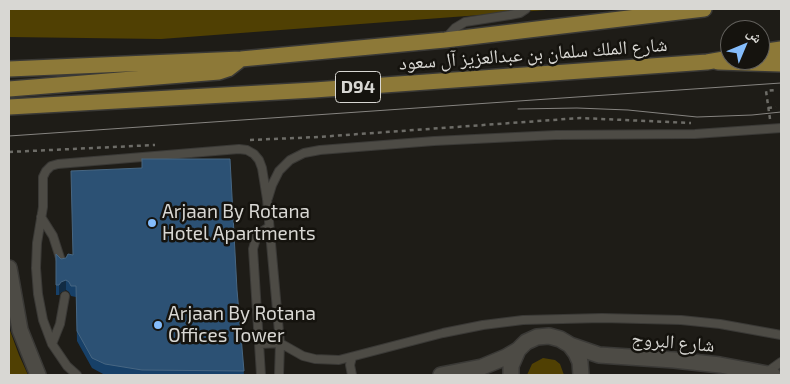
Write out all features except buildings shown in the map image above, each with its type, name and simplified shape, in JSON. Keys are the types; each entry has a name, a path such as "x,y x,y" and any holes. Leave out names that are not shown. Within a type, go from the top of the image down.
{"main road":[{"name":"شارع الملك سلمان بن عبدالعزيز آل سعود","path":"9,69 241,59 445,40 665,10 704,9"},
{"path":"9,89 219,72 228,69 241,59"},
{"name":"شارع الملك سلمان بن عبدالعزيز آل سعود","path":"9,107 314,90 720,60"},
{"path":"9,62 30,68"},
{"path":"707,62 781,64"}],"street":[{"path":"9,268 20,330 38,375"},
{"name":"شارع البروج","path":"518,350 526,342 537,337 549,336 598,355 674,360 769,374"},
{"path":"570,345 580,362 581,375"},
{"path":"441,375 482,367 518,350"},
{"path":"510,375 511,366 518,350"}],"lane":[{"path":"445,40 455,28 465,22 510,15 526,9"},
{"path":"267,199 279,171 290,160 304,153 320,150 434,141 556,135 695,134 781,128"},
{"path":"77,375 67,366 52,344 43,320 37,277 37,243 43,196 43,178 46,171 51,166 58,164 238,149 254,154 262,168 267,199 280,343 279,375"},
{"path":"41,217 53,236 62,264"},
{"path":"260,375 252,249 257,235 269,227"},
{"path":"52,344 60,324 65,296"},
{"path":"259,344 280,343 303,356 327,361 352,357 483,325 523,320 602,318 661,319 720,324 781,335"},
{"path":"352,357 350,365 352,375"},
{"path":"769,374 781,362"}],"path":[{"path":"771,128 766,91 775,90"},
{"path":"768,108 776,107"}],"shaded area":[{"path":"9,9 560,9 161,39 9,37"},
{"path":"9,328 19,355 28,375 9,375"},
{"path":"543,358 555,360 560,364 564,375 527,375 532,364"}],"tram line":[{"path":"9,136 781,83"},
{"path":"518,109 577,108 628,110 697,117 781,112"}],"place":[{"name":"Arjaan By Rotana Hotel Apartments","path":"152,223"},
{"name":"Arjaan By Rotana Offices Tower","path":"158,325"}]}
